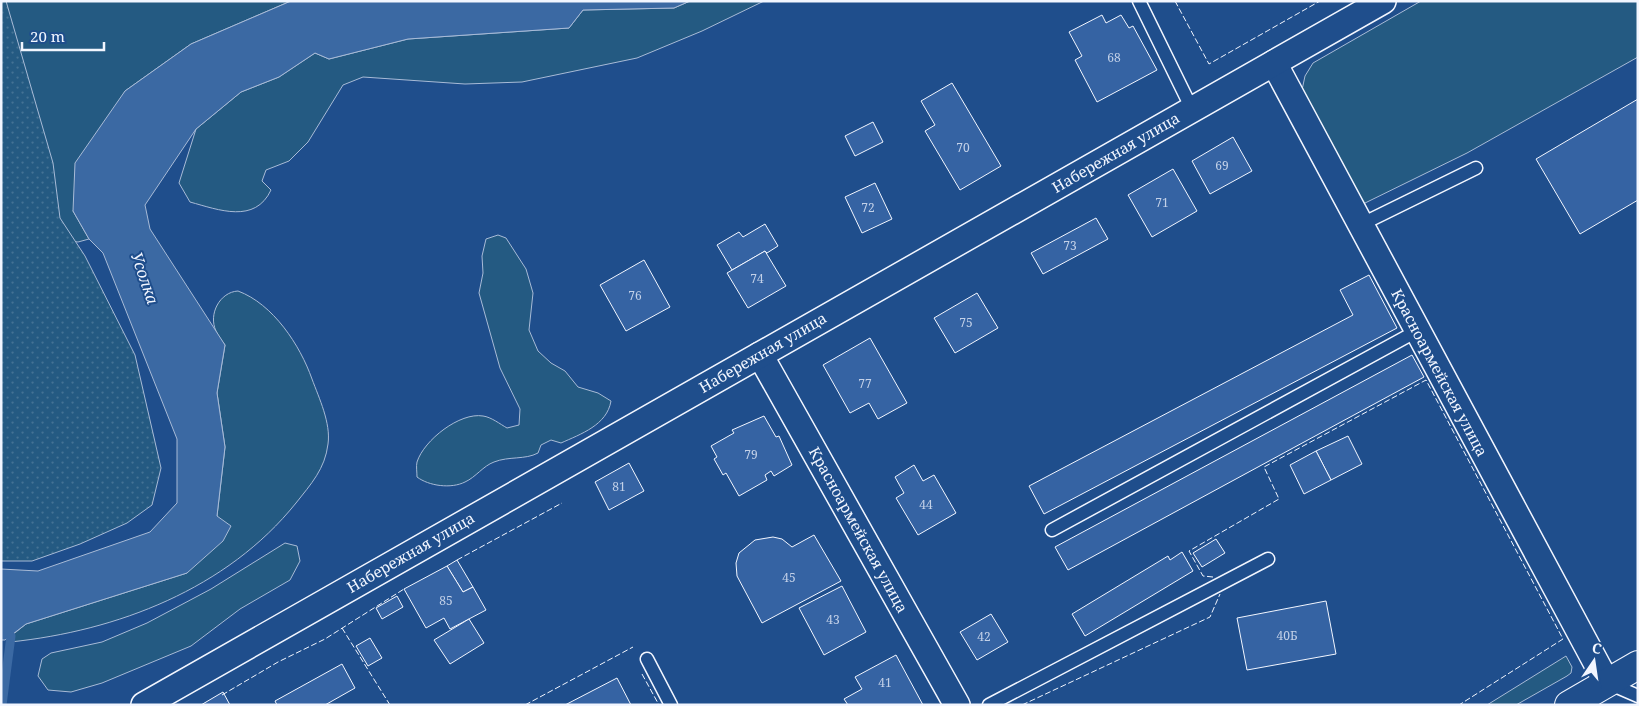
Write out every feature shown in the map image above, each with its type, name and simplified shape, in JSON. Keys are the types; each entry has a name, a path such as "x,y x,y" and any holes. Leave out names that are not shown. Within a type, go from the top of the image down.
{"street":[{"name":"Набережная улица","path":"144,705 1383,1"},
{"name":"Красноармейская улица","path":"1274,63 1607,683"},
{"name":"Красноармейская улица","path":"760,355 957,705"},
{"path":"1578,703 1607,683 1638,666"}],"lane":[{"path":"1139,1 1192,109"},
{"path":"1360,225 1476,168"},
{"path":"1052,530 1417,331"},
{"path":"989,705 1268,559"},
{"path":"647,659 671,705"},
{"path":"1607,683 1638,696"}],"shaded area":[{"path":"1,1 291,1 191,44 125,91 73,211 89,239 78,242 63,240"},
{"path":"1,1 6,1 53,163 60,218 85,256 135,355 161,468 152,505 127,523 80,544 32,561 1,561"},
{"path":"690,1 764,1 702,31 637,58 522,82 465,84 363,77 343,85 308,142 289,161 266,170 262,181 271,190 264,201 246,211 224,211 190,202 179,183 196,129 241,92 279,77 315,53 329,59 408,39 569,28 583,10 674,8"},
{"path":"1421,1 1638,1 1638,57 1467,153 1363,204 1302,90 1305,76 1313,63"},
{"path":"498,235 506,238 526,269 533,293 529,330 538,351 551,363 565,371 578,387 598,393 611,401 609,409 592,428 561,443 551,440 541,445 538,453 494,462 469,480 459,484 440,486 428,483 417,477 417,462 427,445 444,429 464,418 474,416 489,418 507,428 519,425 520,409 500,368 479,293 483,273 482,256 486,239"},
{"path":"238,291 263,305 274,316 293,340 307,366 321,402 328,428 328,444 321,469 296,503 268,533 237,559 203,582 167,601 129,616 90,628 10,642 11,636 26,624 187,573 217,516 225,447 217,393 225,345 216,331 214,318 217,305 221,300 226,295"},
{"path":"285,543 297,546 300,561 290,580 240,609 191,646 102,683 71,692 48,690 38,676 42,659 51,653 102,642 147,623 211,589"},
{"path":"1566,656 1572,667 1571,673 1567,676 1516,705 1487,705"}],"water":[{"name":"Усолка","path":"291,1 690,1 674,8 583,10 569,28 408,39 329,59 315,53 279,77 241,92 196,129 145,205 150,229 225,345 217,393 225,447 217,516 231,526 223,541 187,573 26,624 5,640 1,640 1,569 38,571 150,532 177,503 177,439 103,253 89,239 73,211 75,163 125,91 191,44"}],"building":[{"path":"1102,15 1106,23 1121,15 1129,28 1133,26 1157,70 1097,102 1075,60 1082,56 1069,32"},
{"path":"952,83 1001,166 960,190 925,131 935,125 921,101"},
{"path":"1638,99 1638,200 1580,234 1536,159"},
{"path":"873,122 883,142 855,156 845,136"},
{"path":"1233,137 1252,171 1210,194 1192,161"},
{"path":"1173,169 1197,211 1152,237 1128,195"},
{"path":"875,183 892,219 862,233 845,197"},
{"path":"1096,218 1108,239 1043,274 1031,253"},
{"path":"765,224 778,246 767,253 765,251 732,270 717,245 739,232 743,237"},
{"path":"765,251 786,286 748,308 727,273"},
{"path":"644,260 670,307 626,331 600,285"},
{"path":"1369,275 1397,328 1044,514 1029,486 1353,315 1340,290"},
{"path":"977,293 998,328 955,353 934,318"},
{"path":"870,338 907,403 878,419 869,403 850,413 823,365"},
{"path":"1412,355 1424,377 1068,570 1055,547"},
{"path":"764,416 776,437 779,436 792,465 774,476 771,471 765,475 767,480 739,496 726,473 723,475 714,459 717,457 711,446 734,433 732,430"},
{"path":"1348,436 1362,464 1331,480 1316,451"},
{"path":"1316,451 1331,480 1304,494 1290,465"},
{"path":"629,463 644,491 609,510 595,482"},
{"path":"914,465 923,481 934,475 956,513 918,535 896,498 904,493 895,477"},
{"path":"814,535 841,581 762,623 737,576 736,563 739,553 755,540 773,537 782,539 792,547"},
{"path":"1216,539 1225,553 1202,567 1193,553"},
{"path":"1182,552 1193,571 1085,636 1072,614 1168,556 1170,560"},
{"path":"457,560 473,587 463,592 447,566"},
{"path":"447,566 463,592 473,587 486,610 450,629 444,618 426,628 404,589"},
{"path":"842,586 866,632 824,655 799,608"},
{"path":"397,596 403,607 382,619 376,608"},
{"path":"1326,601 1336,654 1247,670 1237,618"},
{"path":"991,614 1008,642 977,660 960,632"},
{"path":"469,619 484,643 450,664 434,640"},
{"path":"370,638 382,658 368,666 356,646"},
{"path":"896,655 923,705 848,705 844,699 862,689 855,677"},
{"path":"342,664 355,688 325,705 277,705 275,701"},
{"path":"617,678 631,705 565,705"},
{"path":"223,692 230,705 201,705"}],"waterway":[{"path":"2,705 11,636"}],"fence":[{"path":"1175,1 1209,64 1320,1"},
{"path":"1213,577 1203,576 1189,551 1279,499 1264,467 1426,380 1563,639 1459,705"},
{"path":"457,560 562,503"},
{"path":"222,695 278,662 325,639 404,589"},
{"path":"1022,705 1210,617 1220,594"},
{"path":"342,628 390,705"},
{"path":"525,705 633,647"},
{"path":"642,674 659,705"}]}
